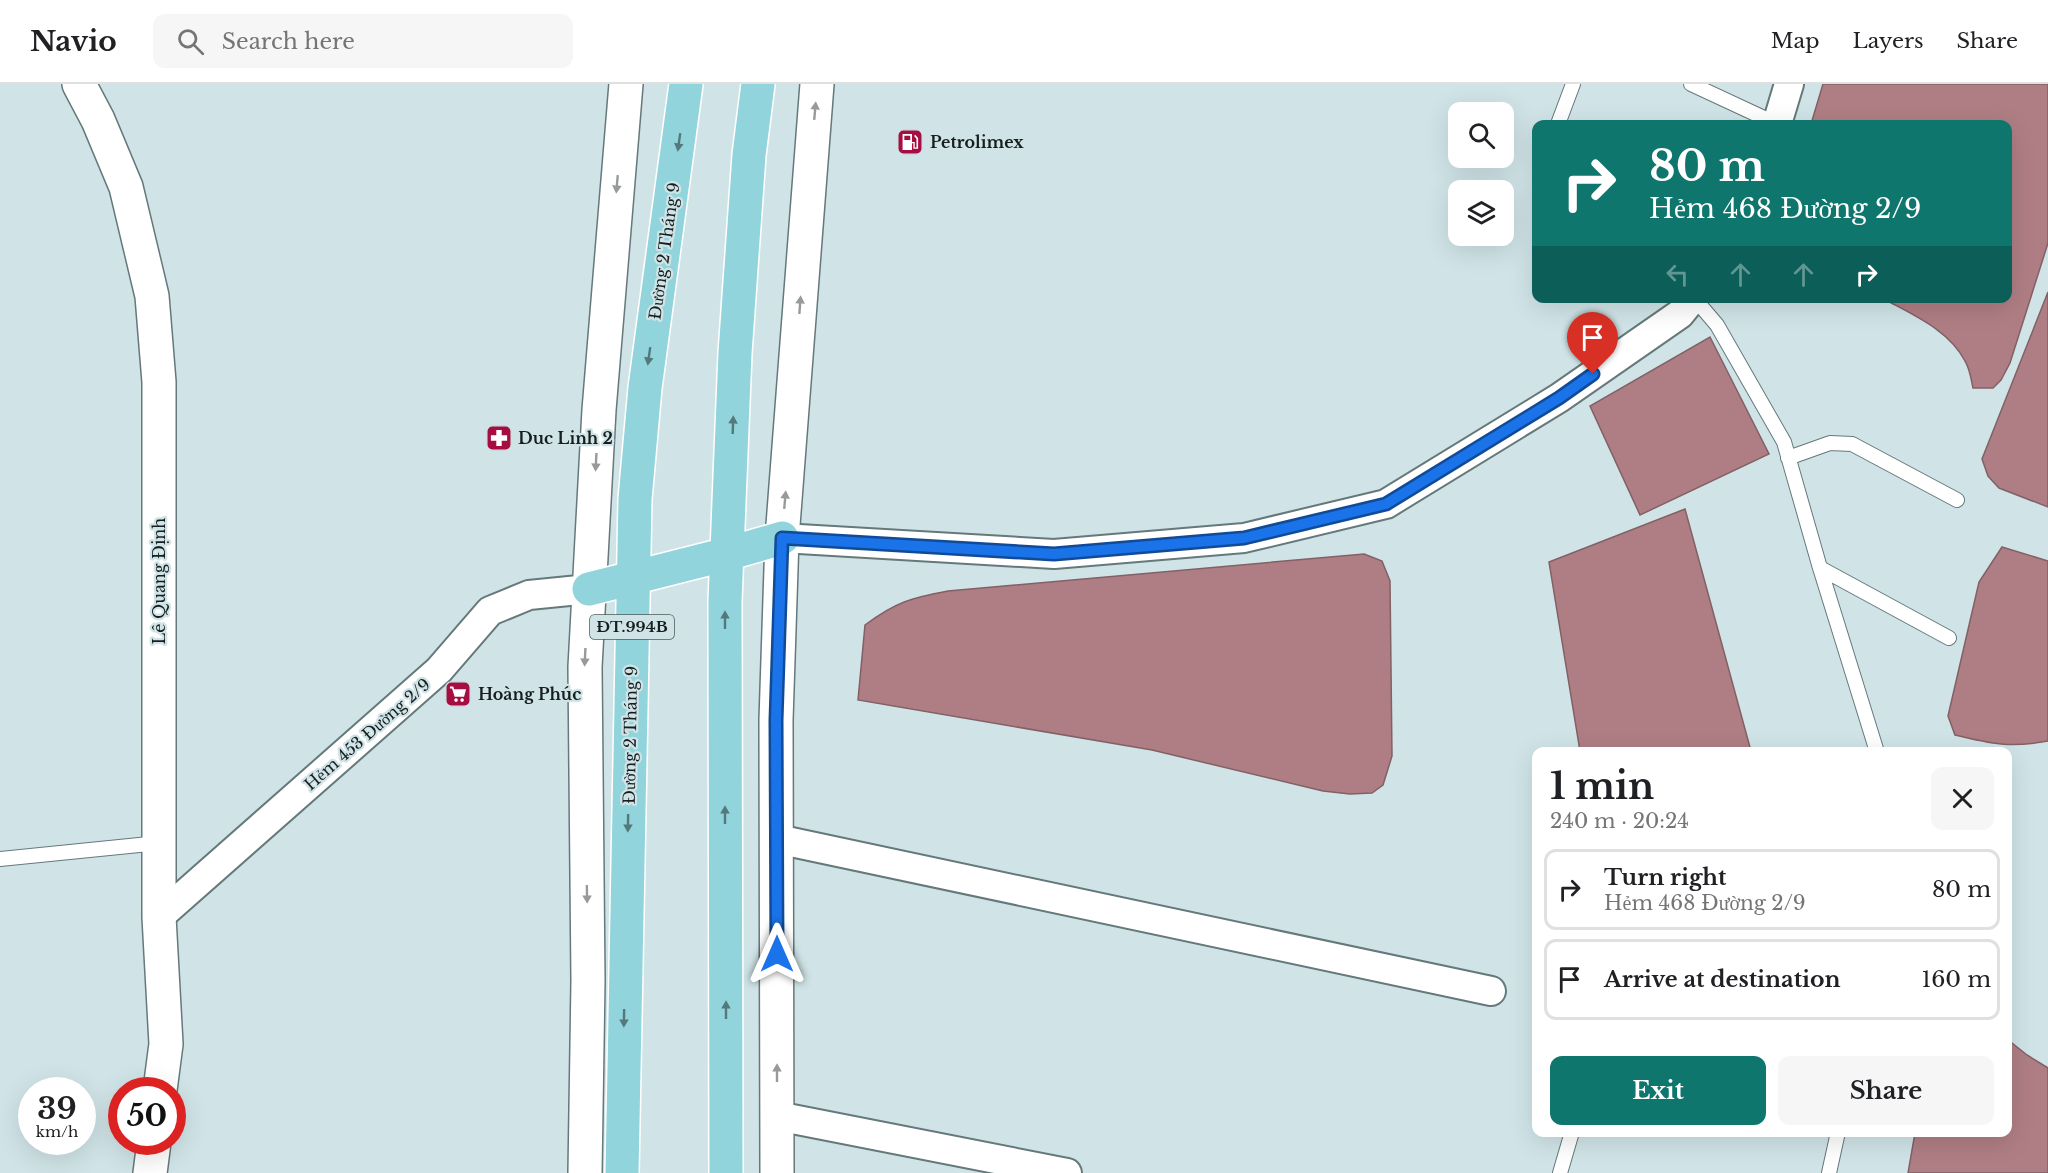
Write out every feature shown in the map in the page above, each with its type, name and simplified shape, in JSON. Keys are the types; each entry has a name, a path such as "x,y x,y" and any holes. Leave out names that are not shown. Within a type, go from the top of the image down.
{"main road":[{"name":"Lê Quang Định","path":"79,84 98,120 126,187 152,296 159,382 159,917 166,1044 162,1077"},
{"name":"ĐT.994B","path":"585,1173 588,981 585,667 599,410 626,84"},
{"name":"Đường 2 Tháng 9","path":"621,1173 634,499 645,387 686,84"},
{"path":"726,1173 725,601 735,353 749,155 758,84"},
{"path":"777,1173 776,720 782,538 817,84"},
{"path":"589,589 782,538"},
{"path":"150,1173 152,1155"}],"street":[{"path":"1778,120 1789,84"},
{"path":"782,538 1054,554 1244,538 1386,504 1559,398 1680,314 1690,303"},
{"name":"Hẻm 453 Đường 2/9","path":"159,917 439,670 490,611 529,595 589,589"},
{"path":"777,839 1491,991"},
{"path":"777,1116 1067,1173"}],"lane":[{"path":"1560,120 1573,84"},
{"path":"1691,84 1768,120"},
{"path":"1698,303 1717,325 1784,442 1875,747"},
{"path":"1788,458 1830,443 1852,444 1957,500"},
{"path":"1820,568 1948,638"},
{"path":"0,860 159,843"},
{"path":"1560,1173 1571,1137"},
{"path":"1829,1173 1837,1137"}],"shaded area":[{"path":"1823,84 2048,84 2048,243 2010,363 2001,380 1993,388 1973,388 1967,364 1950,340 1918,317 1892,303 2012,303 2012,120 1812,120"},
{"path":"2048,292 2048,507 1999,488 1988,476 1982,459"},
{"path":"1710,337 1769,454 1640,515 1590,406"},
{"path":"1685,509 1750,747 1579,747 1549,562"},
{"path":"2002,547 2048,561 2048,741 2001,744 1955,735 1948,716 1979,582"},
{"path":"1364,554 1382,561 1390,581 1392,756 1383,785 1372,793 1350,794 1323,791 1152,750 858,700 865,625 895,606 914,599 948,591"},
{"path":"2012,1043 2048,1068 2048,1173 1908,1173 1914,1137 2012,1137"}],"place":[{"name":"Petrolimex","path":"910,142"},
{"name":"Duc Linh 2","path":"499,438"},
{"name":"Hoàng Phúc","path":"458,694"}],"route":[{"path":"777,954 776,720 782,538 1054,554 1244,538 1386,504 1559,398 1593,374"}]}
